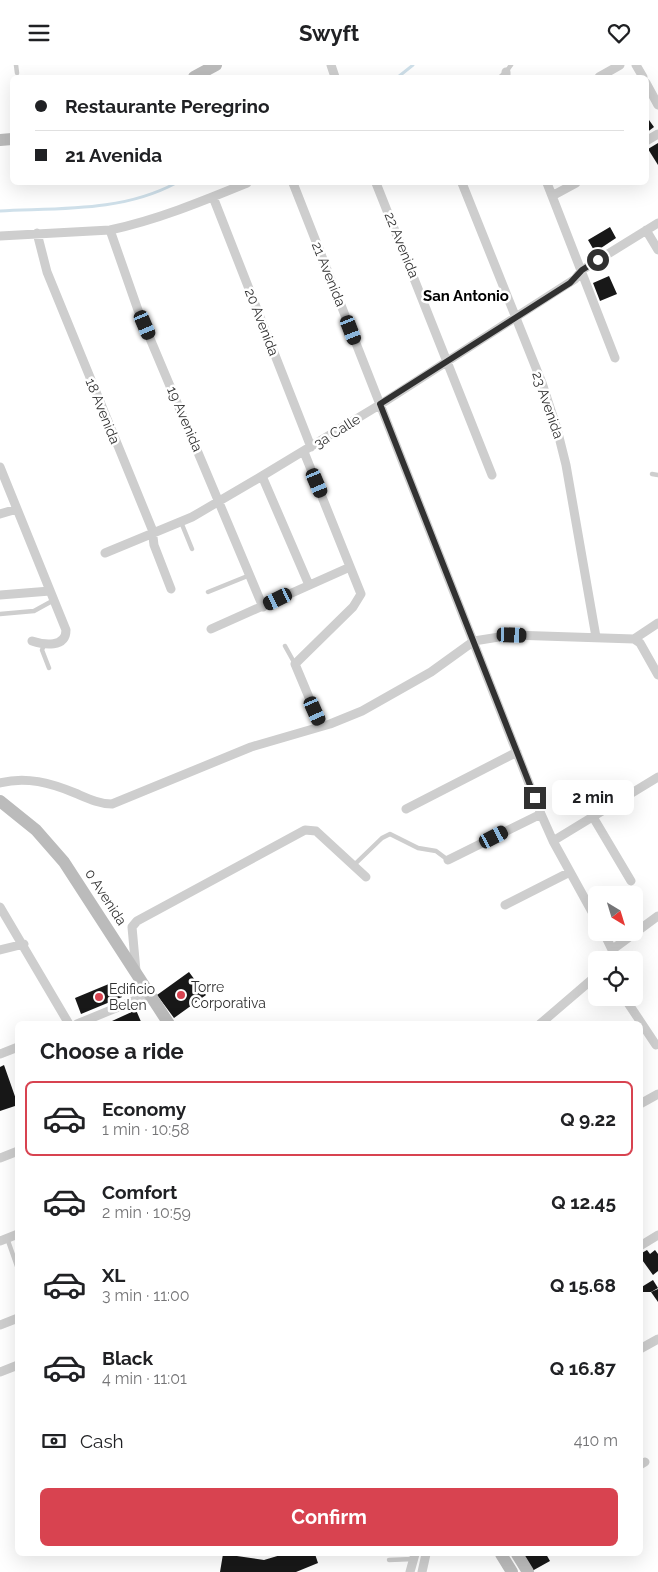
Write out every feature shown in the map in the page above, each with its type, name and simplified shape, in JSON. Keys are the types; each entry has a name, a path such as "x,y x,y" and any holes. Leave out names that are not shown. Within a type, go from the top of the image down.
{"street":[{"path":"198,75 216,65"},
{"path":"602,75 620,65"},
{"path":"649,88 658,105"},
{"path":"0,237 37,233 110,230 127,227 242,185"},
{"name":"21 Avenida","path":"294,185 541,814 553,841 588,905"},
{"name":"22 Avenida","path":"377,185 492,475"},
{"name":"23 Avenida","path":"463,185 548,400 566,465 596,637"},
{"path":"548,185 615,358"},
{"path":"552,196 572,185"},
{"name":"20 Avenida","path":"213,197 360,590 360,597 320,641 295,663"},
{"name":"3a Calle","path":"105,553 152,532 181,522 307,450 515,319 575,279 582,270 658,223"},
{"name":"19 Avenida","path":"110,230 138,310 263,607"},
{"path":"646,230 658,250"},
{"name":"18 Avenida","path":"37,233 47,272 152,532 154,545 171,589"},
{"path":"0,467 65,626 66,635 60,643 45,644 32,641"},
{"path":"262,476 309,585"},
{"path":"0,514 17,509"},
{"path":"211,629 350,567"},
{"path":"0,595 50,591"},
{"path":"634,639 658,623"},
{"path":"0,783 24,779 44,783 96,801 112,804 250,747 322,726 362,711 398,693 474,641 512,635 634,639 640,643 658,675"},
{"path":"295,663 322,726"},
{"path":"406,809 517,752"},
{"path":"553,841 658,777"},
{"name":"0 Avenida","path":"0,801 36,830 64,862 167,1021"},
{"path":"448,860 541,814"},
{"path":"593,817 631,881"},
{"path":"136,971 132,927 136,921 306,830 316,831 366,877"},
{"path":"505,905 570,872"},
{"path":"0,907 24,944 67,1021"},
{"path":"608,941 613,949 658,916"},
{"path":"0,950 24,944"},
{"path":"544,1021 588,983"},
{"path":"85,1021 150,995"},
{"path":"630,1006 640,1021"},
{"path":"643,1026 656,1045"},
{"path":"0,1054 15,1048"},
{"path":"643,1102 658,1094"},
{"path":"0,1158 15,1152"},
{"path":"3,1239 15,1235"},
{"path":"643,1244 658,1235"},
{"path":"0,1325 15,1319"},
{"path":"643,1347 658,1339"},
{"path":"0,1372 15,1366"},
{"path":"422,1572 426,1556"},
{"path":"502,1556 512,1572"},
{"path":"518,1556 528,1572"},
{"path":"410,1572 414,1557"}],"lane":[{"path":"16,65 17,73"},
{"path":"652,474 658,475"},
{"path":"181,522 192,549"},
{"path":"208,592 250,575"},
{"path":"0,614 34,611 54,601"},
{"path":"45,644 42,646 42,650 50,668"},
{"path":"285,645 295,663"},
{"path":"354,865 382,838 390,834 418,848 436,851 448,860"},
{"path":"3,1239 15,1263"},
{"path":"389,1560 414,1557"}],"building":[{"path":"649,120 654,127 649,131"},
{"path":"658,143 658,165 649,151 649,148"},
{"path":"610,227 616,238 595,252 588,240"},
{"path":"609,276 617,294 600,301 593,283"},
{"name":"Torre Corporativa","path":"189,972 206,995 174,1018 157,995"},
{"name":"Edificio Belen","path":"116,981 122,997 81,1014 75,998"},
{"path":"136,1010 141,1021 112,1021"},
{"path":"4,1065 15,1096 15,1106 0,1111 0,1067"},
{"path":"647,1250 650,1254 655,1250 658,1254 658,1271 653,1275 643,1261 643,1252"},
{"path":"653,1280 658,1288 651,1292 643,1292 643,1286"},
{"path":"658,1289 658,1302 651,1292"},
{"path":"223,1556 264,1560 277,1556 316,1556 318,1563 296,1572 220,1572"},
{"path":"522,1556 547,1556 550,1561 532,1571"}],"waterway":[{"path":"400,75 413,65"},
{"path":"0,211 90,207 112,204 134,199 171,185"}],"place":[{"name":"Torre Corporativa","path":"181,995"},
{"name":"Edificio Belen","path":"99,997"}],"district":[{"name":"San Antonio","path":"466,296"}],"route":[{"path":"535,798 380,404 570,283 582,270 598,260"}]}
